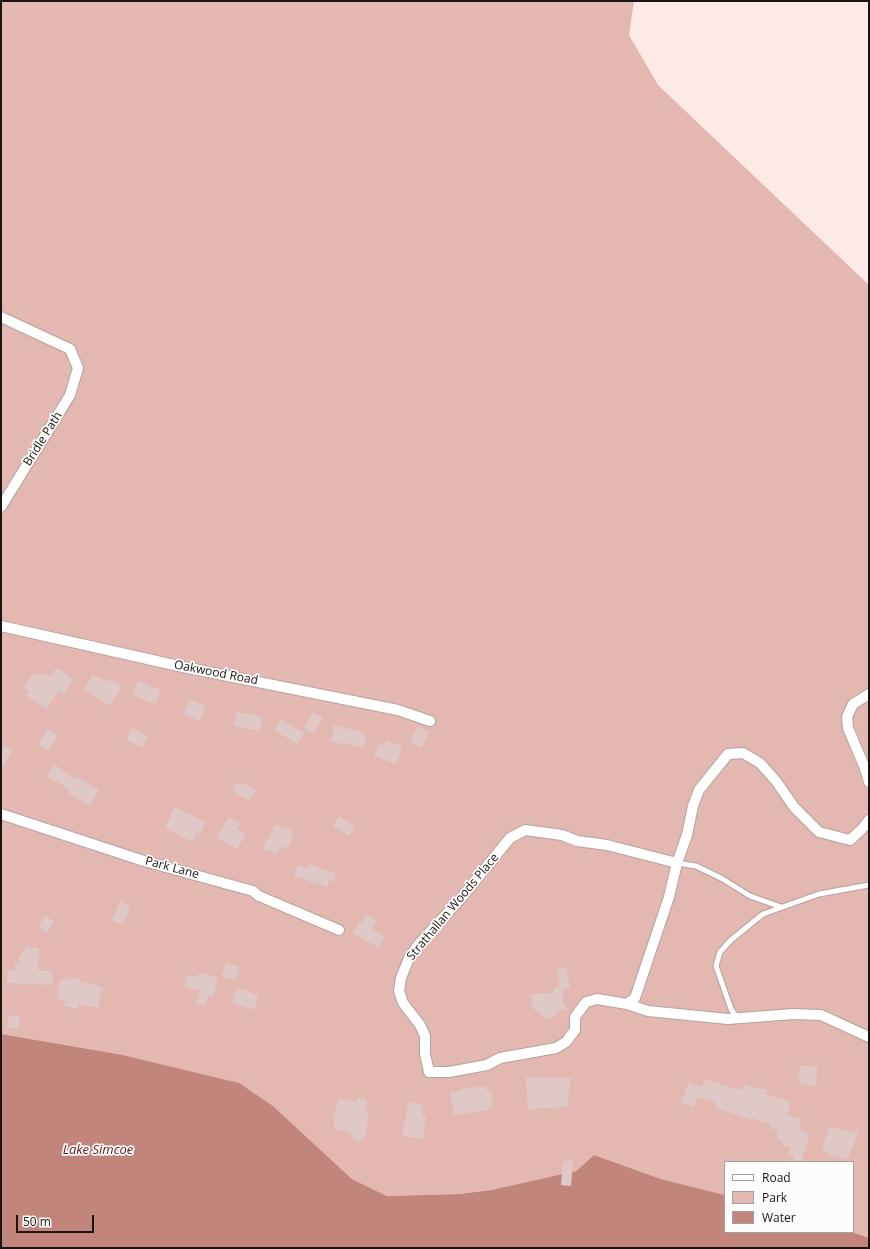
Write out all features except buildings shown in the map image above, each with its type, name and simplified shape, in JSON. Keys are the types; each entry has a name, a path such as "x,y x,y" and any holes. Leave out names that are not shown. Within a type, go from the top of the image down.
{"street":[{"name":"Bridle Path","path":"1,317 70,349 78,368 70,395 1,507"},
{"name":"Oakwood Road","path":"1,626 183,667 398,710 430,721"},
{"path":"869,694 853,704 847,717 848,728 869,782"},
{"path":"627,1004 635,998 669,897 677,864 687,834 693,806 699,790 728,754 743,754 760,763 776,781 794,807 819,832 850,840 869,820"},
{"name":"Park Lane","path":"1,814 144,862 253,891 259,896 339,930"},
{"name":"Strathallan Woods Place","path":"677,864 607,845 577,841 562,835 525,830 510,838 461,898 419,944 409,958 401,978 399,991 403,1003 420,1025 425,1036 425,1054 429,1072 449,1072 487,1065 500,1058 556,1048 566,1042 575,1030 575,1017 586,1002 597,999 627,1004 648,1011 728,1019 793,1014 821,1015 869,1037"}],"lane":[{"path":"677,864 696,866 721,878 750,896 782,907"},
{"path":"737,1018 731,1009 716,966 720,952 731,940 763,914 819,894 869,885"}],"green space":[{"path":"1,1 634,1 629,35 658,85 869,285 869,1238 854,1233 854,1161 724,1161 724,1195 661,1179 594,1155 576,1171 491,1190 459,1194 387,1196 352,1179 273,1106 118,1054 1,1034"}],"water":[{"name":"Lake Simcoe","path":"1,1034 118,1054 239,1083 273,1106 352,1179 387,1196 459,1194 491,1190 576,1171 594,1155 661,1179 724,1195 724,1233 854,1233 869,1238 869,1248 1,1248"}]}
